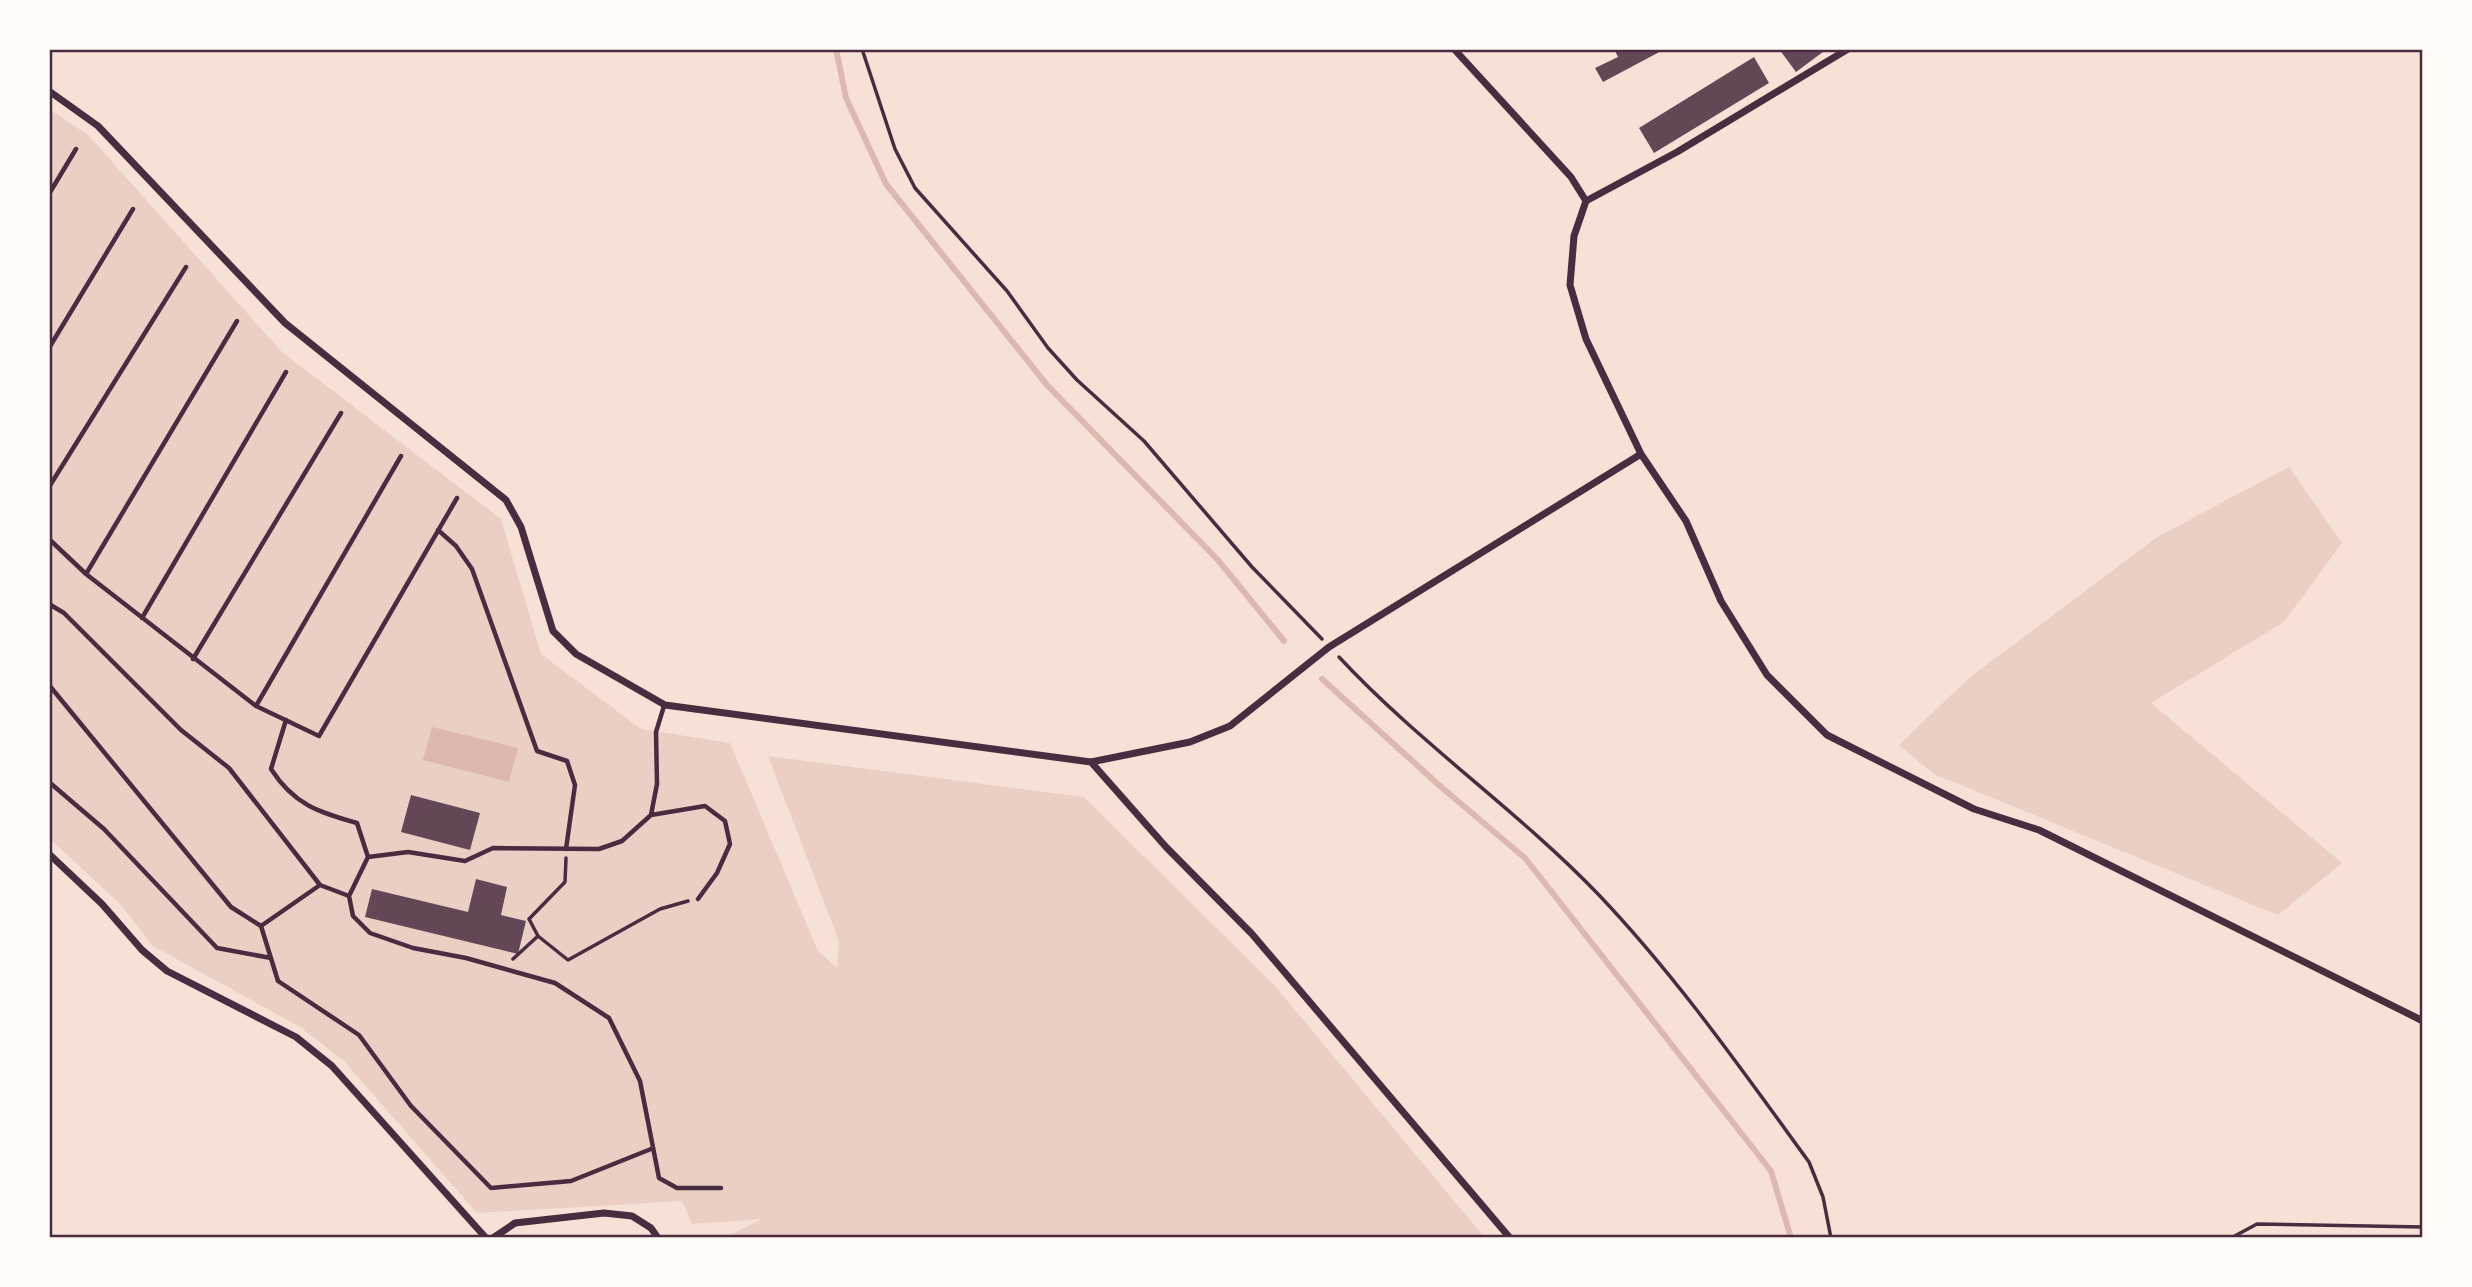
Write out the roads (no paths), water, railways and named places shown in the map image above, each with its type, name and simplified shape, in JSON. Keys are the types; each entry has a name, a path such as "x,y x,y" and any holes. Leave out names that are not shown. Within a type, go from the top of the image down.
{"street":[{"path":"1454,49 1571,177 1586,201"},
{"path":"1848,49 1677,152 1586,201 1574,236 1570,285 1586,339 1641,454 1686,521 1721,601 1767,675 1827,735 1974,809 2039,830 2423,1021"},
{"path":"49,91 97,126 285,323 506,499 522,527 553,631 576,654 665,705 1091,762 1190,742 1230,726 1329,647 1641,454"},
{"path":"1091,762 1166,847 1252,934 1510,1238"},
{"path":"49,854 102,904 142,950 167,971 296,1037 332,1066 486,1238"},
{"path":"493,1238 515,1223 604,1213 632,1216 651,1228 658,1238"}],"lane":[{"path":"49,194 75,149"},
{"path":"49,348 133,209"},
{"path":"49,487 186,267"},
{"path":"86,574 237,321"},
{"path":"142,618 286,372"},
{"path":"193,659 341,413"},
{"path":"256,706 401,457"},
{"path":"49,539 86,574 256,706 319,736 457,498"},
{"path":"439,530 456,546 472,569 537,751 566,761 575,785 566,849"},
{"path":"49,604 73,621 181,730 229,768 320,885 349,896"},
{"path":"49,685 231,907 261,926 278,981 359,1035 411,1106 491,1188 571,1181 651,1149"},
{"path":"651,815 657,784 656,732 665,705"},
{"path":"286,720 271,769 284,789 315,811 357,824 368,858 349,896 354,916 370,933 413,948 504,967 555,983 609,1018 640,1081 651,1149 659,1178 677,1188 721,1188"},
{"path":"49,782 104,829 217,948 271,958"},
{"path":"368,858 408,852 465,861 493,848 599,849 622,841 651,815 705,806 726,821 730,844 717,873 698,899"},
{"path":"261,926 320,885"}],"waterway":[{"path":"836,49 846,98 886,184 1047,385 1218,560 1284,641"},
{"path":"1322,679 1440,786 1525,858 1771,1171 1791,1238"}]}
